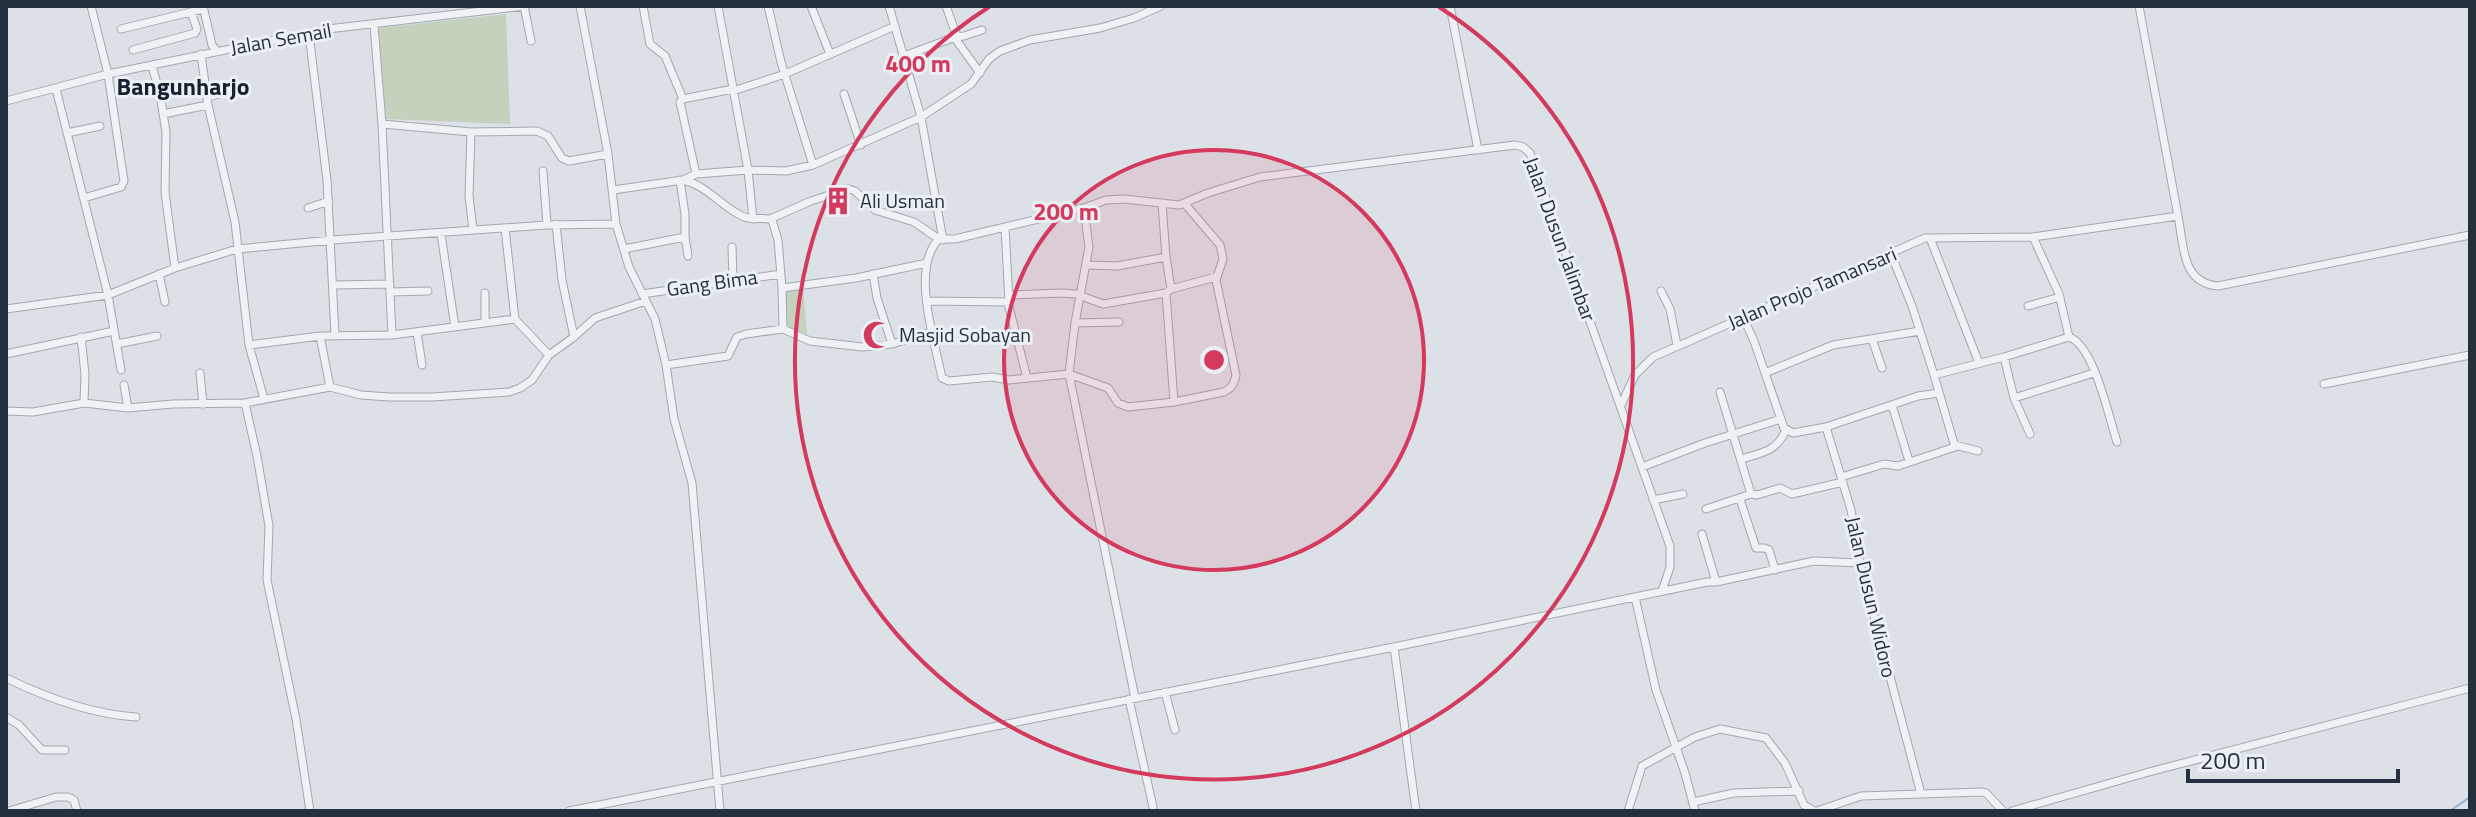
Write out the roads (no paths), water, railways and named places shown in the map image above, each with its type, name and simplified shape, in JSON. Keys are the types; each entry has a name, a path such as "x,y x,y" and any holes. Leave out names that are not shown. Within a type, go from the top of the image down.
{"street":[{"path":"84,198 123,184 108,74 91,6"},
{"path":"524,6 531,41"},
{"name":"Jalan Semail","path":"6,101 108,74 202,54 214,48 328,29 524,6"},
{"path":"580,6 608,154 616,224 629,267 655,319 674,419 694,493 720,811"},
{"path":"643,6 650,44 665,56 683,99 680,106 687,177 685,237 688,256"},
{"path":"718,6 748,170 753,219"},
{"path":"768,6 813,165"},
{"path":"811,6 830,54"},
{"path":"889,6 921,117 941,239 929,253 927,301 942,378 1027,378 1069,374 1108,388 1122,405 1128,407 1224,392 1234,383 1236,375 1216,277 1223,259 1220,245 1185,204"},
{"path":"946,6 956,34 954,37 980,73"},
{"path":"613,190 687,177 748,170 786,171 813,165 921,117 971,84 989,59 1000,51 1030,40 1100,28 1161,6"},
{"path":"1450,6 1478,150"},
{"path":"2139,6 2178,216 2190,270 2198,281 2218,286 2470,235"},
{"path":"121,29 203,7 214,48"},
{"path":"133,50 195,33 197,29 191,12"},
{"path":"374,25 392,335"},
{"path":"683,99 733,90 785,74 895,26"},
{"path":"904,56 982,30"},
{"path":"309,34 329,201 335,335"},
{"path":"202,54 207,101 235,222 249,345 264,399"},
{"path":"152,66 163,114 167,160 165,192 175,268"},
{"path":"163,114 242,88"},
{"path":"56,89 108,295 121,370"},
{"path":"844,94 861,145"},
{"path":"382,124 471,132 526,130 543,133 553,142 562,158 569,161 608,154"},
{"path":"67,133 100,126"},
{"path":"471,132 469,196 473,230"},
{"name":"Jalan Dusun Jalimbar","path":"941,239 955,239 1106,200 1185,204 1208,193 1260,177 1515,145 1523,147 1530,153 1671,553 1662,591"},
{"path":"543,171 547,225"},
{"path":"687,177 741,216 753,219 770,219 848,189 855,191 875,210 914,222 941,239"},
{"path":"308,208 329,201"},
{"path":"1162,203 1174,402"},
{"path":"1084,208 1089,247 1069,374 1153,807"},
{"name":"Jalan Projo Tamansari","path":"1621,405 1641,367 1653,357 1916,241 1930,238 2033,237 2178,216"},
{"path":"770,219 777,231 783,329"},
{"path":"6,309 108,295 175,268 237,249 556,224 616,224"},
{"path":"556,224 562,280 574,337"},
{"path":"1005,227 1009,299 1027,378"},
{"path":"6,411 33,412 84,403 128,408 245,403 330,387 361,395 432,397 509,392 520,388 532,380 549,355 515,319 505,228"},
{"path":"441,234 455,327"},
{"path":"624,249 685,237"},
{"path":"2033,237 2060,297 2069,337"},
{"path":"1930,238 1979,363"},
{"path":"732,247 733,280"},
{"path":"1891,254 1920,331 1955,445"},
{"path":"1086,265 1117,266 1166,257"},
{"path":"782,288 927,263"},
{"path":"159,274 165,302"},
{"name":"Gang Bima","path":"549,355 595,318 644,298 781,274"},
{"path":"873,274 877,298 892,344"},
{"path":"927,301 1009,299 1062,293 1103,304 1168,291 1216,277"},
{"path":"333,285 428,291"},
{"path":"1661,291 1670,309 1677,345"},
{"path":"485,293 485,323"},
{"path":"2028,306 2060,297"},
{"path":"1743,317 1781,419 1786,430 1793,433 1826,427 1918,396 1939,393"},
{"path":"249,345 320,336 392,335 515,319"},
{"path":"1075,323 1119,322"},
{"path":"666,365 726,357 741,335 783,329 810,341 862,347 892,344 931,332"},
{"path":"6,354 114,331"},
{"path":"1765,373 1833,345 1920,331"},
{"path":"417,332 422,365"},
{"path":"117,344 157,336"},
{"path":"320,336 330,387"},
{"path":"81,337 84,403"},
{"path":"1934,375 2069,337 2075,339 2094,373 2117,442"},
{"path":"1872,339 1882,368"},
{"path":"2324,384 2470,355"},
{"path":"2004,357 2014,398 2030,434"},
{"path":"200,373 203,405"},
{"path":"2014,398 2094,373"},
{"path":"124,385 128,408"},
{"path":"1720,392 1751,494"},
{"path":"245,403 269,526 269,593 294,707 310,811"},
{"path":"1892,405 1909,461"},
{"path":"1642,467 1781,419"},
{"name":"Jalan Dusun Widoro","path":"1826,427 1851,510 1860,563 1921,794"},
{"path":"1742,459 1774,448 1786,430"},
{"path":"1955,445 1978,451"},
{"path":"1706,509 1780,488 1792,494 1884,464 1898,466 1950,450 1955,445"},
{"path":"1653,500 1683,494"},
{"path":"1740,499 1756,548 1769,550 1775,570"},
{"path":"1702,534 1716,582"},
{"path":"569,811 1662,591 1820,561 1860,563"},
{"path":"1635,597 1656,690 1694,806 1734,793 1799,791"},
{"path":"1394,647 1416,811"},
{"path":"6,678 28,689 108,715 136,717"},
{"path":"2012,811 2470,688"},
{"path":"1165,692 1175,730"},
{"path":"6,717 19,725 42,750 65,750"},
{"path":"1628,811 1642,766 1695,737 1720,729 1766,738 1785,763 1804,805 1815,811 1861,796 1981,792 1986,793 2003,811"},
{"path":"9,811 64,796 74,800 77,811"}],"waterway":[{"path":"2450,811 2470,797"}],"place":[{"name":"Ali Usman","path":"838,201"},
{"name":"Masjid Sobayan","path":"877,335"}],"district":[{"name":"Bangunharjo","path":"183,87"}]}
